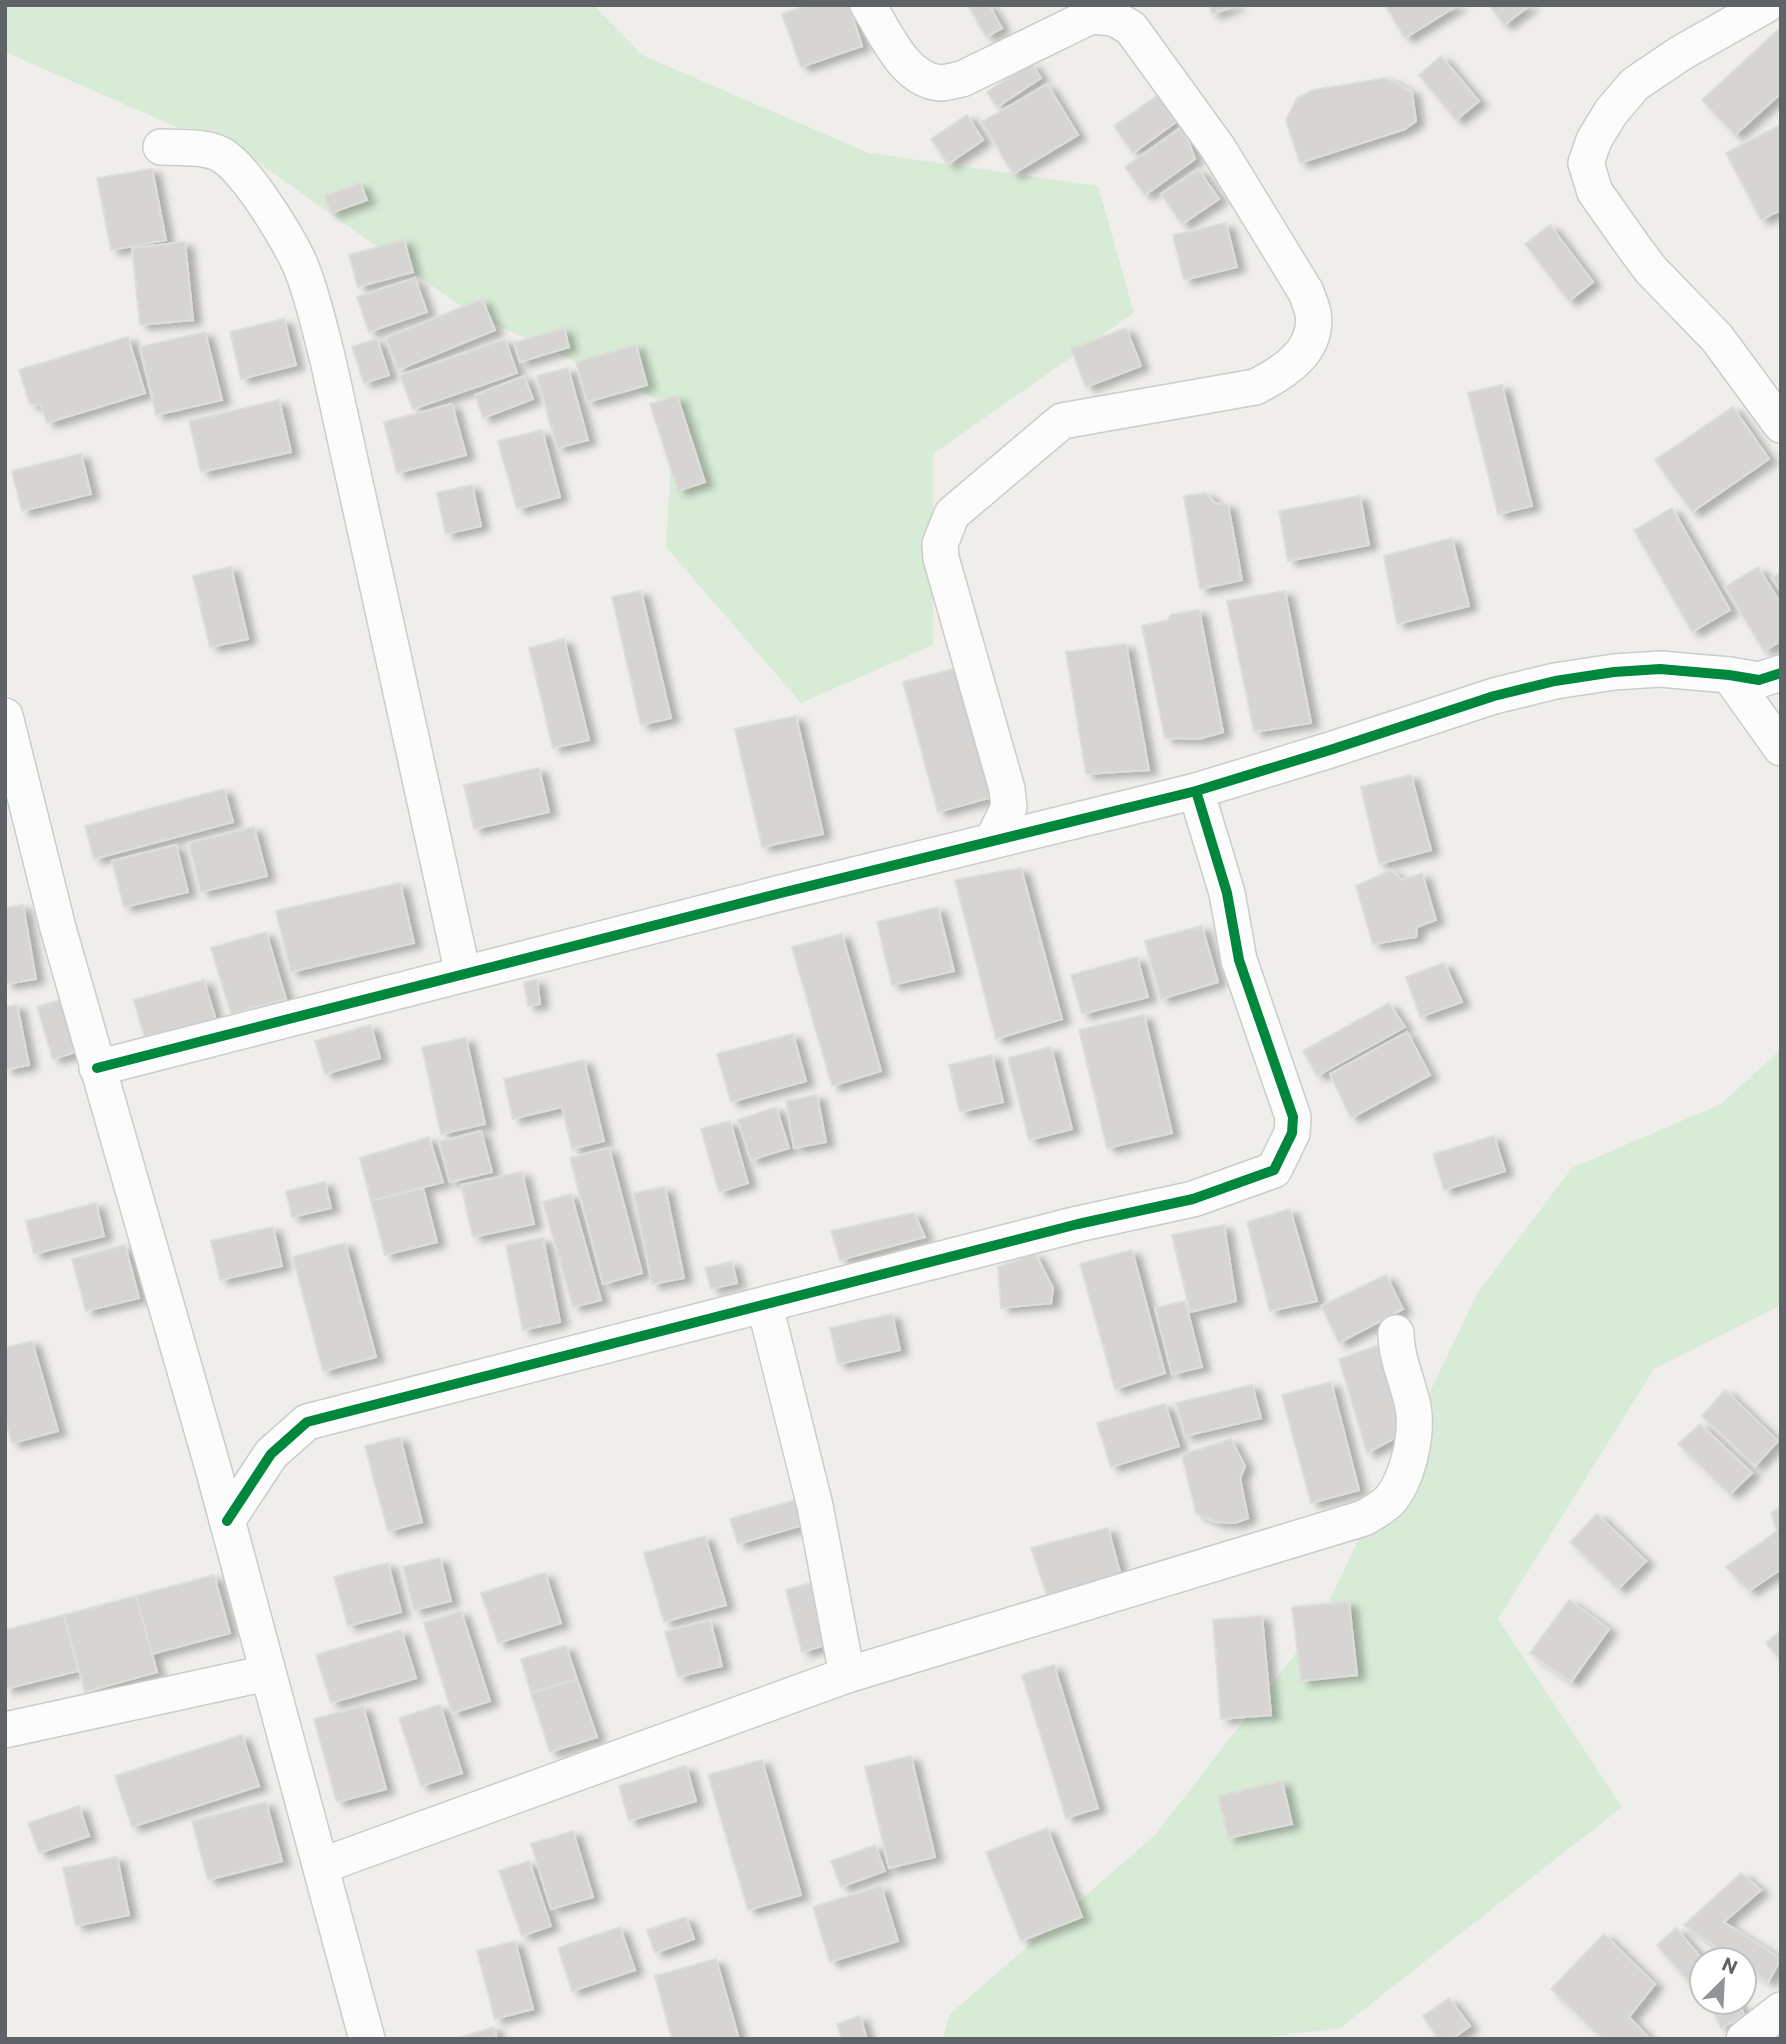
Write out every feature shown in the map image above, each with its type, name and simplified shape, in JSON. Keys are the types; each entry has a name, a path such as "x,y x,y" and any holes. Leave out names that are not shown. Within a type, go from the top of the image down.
{"street":[{"path":"868,5 903,62 921,78 941,83 962,79 1091,16 1114,18 1131,28 1218,148 1306,292 1314,314 1310,335 1303,351 1293,364 1277,376 1255,387 1062,421 952,514 940,544 941,558 1007,789 1009,807 992,841"},
{"path":"1766,5 1681,53 1635,83 1611,112 1594,140 1586,163 1595,192 1636,250 1651,270 1717,338 1781,425"},
{"path":"161,148 199,148 220,155 234,164 256,190 302,268 328,360 463,974"},
{"path":"97,1068 1196,791 1494,696 1555,681 1614,672 1661,669 1729,674 1759,680 1781,673"},
{"path":"1729,674 1781,748"},
{"path":"5,716 58,928 227,1521 366,2039"},
{"path":"227,1521 271,1454 307,1422 1077,1224 1193,1199 1273,1170 1292,1133 1293,1117 1250,985 1239,960 1227,893 1196,791"},
{"path":"765,1306 819,1528 847,1675"},
{"path":"321,1866 847,1675 1364,1518 1390,1501 1406,1472 1413,1433 1414,1408 1396,1349 1396,1333"},
{"path":"5,1730 267,1673"},
{"path":"1744,2039 1781,2010"}],"green space":[{"path":"5,5 594,5 642,55 869,153 1098,186 1134,313 933,454 933,645 801,703 666,547 674,407 472,314 259,163 5,52"},
{"path":"1781,1049 1781,1305 1654,1369 1498,1619 1622,1807 1340,2028 1254,2039 943,2039 949,2015 1155,1835 1317,1626 1477,1294 1572,1168 1721,1104"}],"building":[{"path":"808,5 849,5 862,46 801,67 782,14"},
{"path":"968,5 989,5 1002,28 986,37"},
{"path":"1209,5 1238,5 1212,14"},
{"path":"1385,5 1458,5 1405,38"},
{"path":"1489,5 1530,5 1504,25"},
{"path":"1781,27 1781,93 1735,135 1702,100"},
{"path":"1441,56 1479,101 1456,120 1419,75"},
{"path":"1031,63 1041,78 997,107 987,92"},
{"path":"1386,78 1412,92 1416,121 1405,129 1300,163 1286,120 1297,98 1313,90"},
{"path":"1047,84 1078,135 1013,174 982,122"},
{"path":"1158,95 1176,122 1133,153 1114,126"},
{"path":"967,115 983,140 948,164 931,139"},
{"path":"1780,125 1781,210 1761,220 1726,153"},
{"path":"1183,126 1195,159 1145,195 1125,167"},
{"path":"152,169 166,240 111,250 97,178"},
{"path":"1198,169 1219,199 1182,224 1161,194"},
{"path":"360,183 367,200 331,213 324,196"},
{"path":"1226,223 1237,267 1184,280 1173,235"},
{"path":"1550,225 1593,282 1569,301 1525,244"},
{"path":"404,240 413,272 358,287 349,255"},
{"path":"185,242 193,320 140,325 132,248"},
{"path":"415,278 427,312 369,332 357,297"},
{"path":"482,299 495,330 398,370 386,338"},
{"path":"284,319 296,365 241,379 230,332"},
{"path":"564,328 569,347 520,362 514,343"},
{"path":"1126,328 1141,366 1086,387 1071,349"},
{"path":"205,332 222,400 156,415 140,347"},
{"path":"128,337 145,393 47,423 41,405 30,404 19,370"},
{"path":"377,339 389,375 364,383 352,347"},
{"path":"505,339 517,373 413,409 400,375"},
{"path":"636,345 647,385 587,402 576,362"},
{"path":"568,368 588,440 557,448 537,376"},
{"path":"524,376 533,399 483,418 475,395"},
{"path":"1502,385 1532,506 1498,514 1468,393"},
{"path":"677,396 705,482 678,491 650,404"},
{"path":"279,400 291,452 201,472 189,421"},
{"path":"452,404 466,455 397,473 384,422"},
{"path":"1733,407 1769,459 1692,512 1655,460"},
{"path":"542,430 560,497 517,509 498,441"},
{"path":"81,454 91,494 22,511 12,471"},
{"path":"472,485 481,526 446,534 437,493"},
{"path":"1206,493 1215,503 1228,505 1242,580 1200,589 1184,496"},
{"path":"1360,496 1369,545 1288,561 1279,511"},
{"path":"1672,508 1730,610 1692,632 1634,530"},
{"path":"1452,538 1469,606 1397,624 1384,556"},
{"path":"231,567 248,639 210,647 193,576"},
{"path":"1758,567 1781,604 1781,641 1764,651 1725,587"},
{"path":"1781,572 1781,591 1772,578"},
{"path":"641,591 671,718 641,725 612,597"},
{"path":"1285,591 1311,723 1254,732 1227,601"},
{"path":"1199,610 1223,732 1199,739 1165,738 1142,626 1168,620 1171,615"},
{"path":"564,639 589,740 553,748 529,648"},
{"path":"1126,644 1149,770 1086,774 1066,652"},
{"path":"957,668 992,797 938,812 903,682"},
{"path":"796,716 823,834 762,847 735,729"},
{"path":"539,768 549,812 474,829 464,785"},
{"path":"1411,775 1431,850 1379,864 1361,787"},
{"path":"224,789 233,822 94,859 85,826"},
{"path":"254,827 267,876 201,892 189,843"},
{"path":"176,845 188,892 124,907 112,861"},
{"path":"1021,868 1062,1019 996,1039 955,880"},
{"path":"1391,870 1402,880 1422,873 1436,920 1417,927 1416,937 1373,944 1356,886"},
{"path":"400,883 414,943 291,972 276,911"},
{"path":"23,905 36,979 5,984 5,908"},
{"path":"938,907 954,971 892,985 877,922"},
{"path":"1202,926 1218,982 1161,999 1145,941"},
{"path":"266,932 286,999 231,1014 211,948"},
{"path":"842,934 881,1071 832,1086 792,947"},
{"path":"1137,957 1148,997 1082,1014 1071,975"},
{"path":"1444,963 1462,1002 1420,1017 1406,977"},
{"path":"204,980 218,1027 147,1047 134,1000"},
{"path":"537,980 540,1004 528,1006 524,982"},
{"path":"63,999 79,1051 53,1059 37,1007"},
{"path":"1389,1003 1405,1027 1317,1076 1303,1051"},
{"path":"17,1005 29,1065 5,1070 5,1007"},
{"path":"1144,1015 1172,1133 1107,1148 1079,1030"},
{"path":"371,1025 380,1058 325,1074 315,1041"},
{"path":"1407,1032 1430,1075 1351,1118 1330,1074"},
{"path":"793,1034 806,1081 731,1102 717,1054"},
{"path":"466,1038 485,1124 441,1134 422,1047"},
{"path":"1051,1047 1072,1129 1029,1140 1008,1058"},
{"path":"992,1055 1003,1102 960,1112 949,1065"},
{"path":"584,1060 604,1141 572,1149 562,1107 513,1119 504,1079"},
{"path":"817,1095 826,1142 794,1148 786,1101"},
{"path":"776,1107 789,1148 751,1160 738,1120"},
{"path":"730,1121 748,1183 719,1192 701,1129"},
{"path":"481,1131 492,1172 450,1182 439,1142"},
{"path":"1494,1136 1505,1171 1444,1190 1433,1154"},
{"path":"429,1137 443,1182 371,1201 360,1158"},
{"path":"609,1148 642,1273 603,1284 570,1158"},
{"path":"522,1172 534,1224 473,1237 461,1185"},
{"path":"325,1182 331,1208 292,1217 286,1191"},
{"path":"665,1187 684,1278 652,1284 634,1193"},
{"path":"423,1188 437,1242 385,1255 371,1201"},
{"path":"571,1194 601,1300 573,1307 543,1202"},
{"path":"96,1203 104,1236 34,1254 26,1221"},
{"path":"1290,1209 1317,1301 1270,1311 1247,1222"},
{"path":"914,1213 925,1237 840,1260 831,1231"},
{"path":"1224,1225 1236,1301 1190,1312 1172,1235"},
{"path":"273,1227 282,1266 220,1280 211,1241"},
{"path":"543,1238 560,1322 523,1330 506,1245"},
{"path":"345,1243 376,1357 323,1371 293,1257"},
{"path":"125,1245 139,1298 86,1311 72,1259"},
{"path":"1132,1250 1165,1373 1115,1389 1080,1264"},
{"path":"1035,1253 1053,1288 1051,1303 1001,1308 998,1267"},
{"path":"732,1262 737,1283 711,1289 705,1268"},
{"path":"1386,1275 1403,1309 1339,1343 1321,1306"},
{"path":"1185,1301 1202,1367 1172,1374 1155,1308"},
{"path":"892,1314 900,1350 838,1364 830,1328"},
{"path":"32,1341 58,1431 12,1443 5,1418 5,1348"},
{"path":"1384,1343 1406,1432 1367,1453 1339,1359"},
{"path":"1331,1382 1359,1490 1311,1503 1282,1395"},
{"path":"1252,1385 1261,1418 1185,1436 1176,1403"},
{"path":"1725,1390 1778,1441 1755,1466 1702,1416"},
{"path":"1165,1404 1179,1446 1111,1467 1097,1423"},
{"path":"1700,1424 1752,1473 1730,1494 1678,1444"},
{"path":"400,1437 422,1522 388,1531 365,1446"},
{"path":"1231,1439 1245,1466 1240,1478 1248,1518 1235,1523 1215,1522 1196,1513 1182,1455"},
{"path":"795,1500 803,1525 738,1544 730,1519"},
{"path":"1781,1507 1781,1569 1749,1591 1726,1567 1777,1531 1771,1513"},
{"path":"1597,1514 1646,1561 1618,1589 1570,1542"},
{"path":"1108,1528 1121,1576 1047,1595 1031,1548"},
{"path":"705,1536 726,1605 664,1622 644,1553"},
{"path":"440,1558 451,1601 414,1610 403,1567"},
{"path":"388,1563 401,1612 348,1626 334,1577"},
{"path":"545,1573 561,1623 498,1643 481,1593"},
{"path":"214,1575 230,1633 152,1654 136,1596"},
{"path":"811,1583 825,1645 802,1652 786,1590"},
{"path":"136,1596 157,1672 85,1692 64,1615"},
{"path":"1569,1600 1609,1629 1571,1682 1530,1653"},
{"path":"1349,1602 1357,1675 1301,1681 1292,1607"},
{"path":"461,1611 490,1701 452,1713 424,1623"},
{"path":"64,1615 78,1671 5,1689 5,1630"},
{"path":"1262,1616 1271,1715 1221,1719 1213,1620"},
{"path":"710,1620 722,1666 678,1677 665,1632"},
{"path":"401,1630 416,1678 331,1703 316,1655"},
{"path":"1781,1630 1781,1661 1766,1643"},
{"path":"566,1646 577,1679 531,1693 521,1659"},
{"path":"1054,1665 1098,1808 1066,1818 1022,1675"},
{"path":"577,1679 597,1737 550,1752 531,1693"},
{"path":"440,1705 462,1773 421,1786 399,1718"},
{"path":"363,1706 386,1789 337,1802 314,1719"},
{"path":"242,1735 259,1786 132,1827 115,1776"},
{"path":"911,1756 935,1857 889,1868 865,1767"},
{"path":"762,1760 801,1895 748,1910 708,1775"},
{"path":"686,1766 696,1801 629,1821 619,1786"},
{"path":"1282,1781 1292,1824 1228,1838 1218,1796"},
{"path":"266,1802 282,1861 208,1880 192,1821"},
{"path":"79,1806 89,1836 39,1853 28,1823"},
{"path":"1047,1828 1082,1917 1021,1941 986,1852"},
{"path":"573,1831 593,1897 551,1909 531,1844"},
{"path":"875,1845 885,1871 841,1887 831,1861"},
{"path":"117,1857 129,1915 76,1926 63,1868"},
{"path":"529,1861 551,1926 522,1936 499,1871"},
{"path":"1741,1873 1761,1890 1724,1922 1781,1959 1768,1982 1758,1975 1758,1946 1715,1946 1684,1925"},
{"path":"881,1886 898,1941 830,1962 813,1907"},
{"path":"686,1917 694,1939 655,1953 647,1930"},
{"path":"620,1927 635,1970 572,1991 558,1948"},
{"path":"1676,1928 1691,1946 1688,1946 1688,1981 1657,1945"},
{"path":"1604,1934 1655,1984 1629,2017 1650,2039 1603,2039 1551,1989"},
{"path":"515,1941 533,2009 495,2019 477,1951"},
{"path":"716,1959 739,2039 672,2039 655,1976"},
{"path":"1449,1998 1470,2026 1452,2039 1438,2039 1423,2016"},
{"path":"860,2016 867,2039 842,2039 837,2024"},
{"path":"1715,2016 1745,2016 1721,2028"},
{"path":"494,2027 497,2039 455,2039"}],"cycle path":[{"path":"97,1068 777,894 1196,791 1494,696 1555,681 1614,672 1660,669 1759,680 1781,673"},
{"path":"227,1521 271,1454 307,1422 1078,1224 1193,1199 1274,1170 1292,1133 1293,1117 1239,960 1227,893 1196,791"}]}
